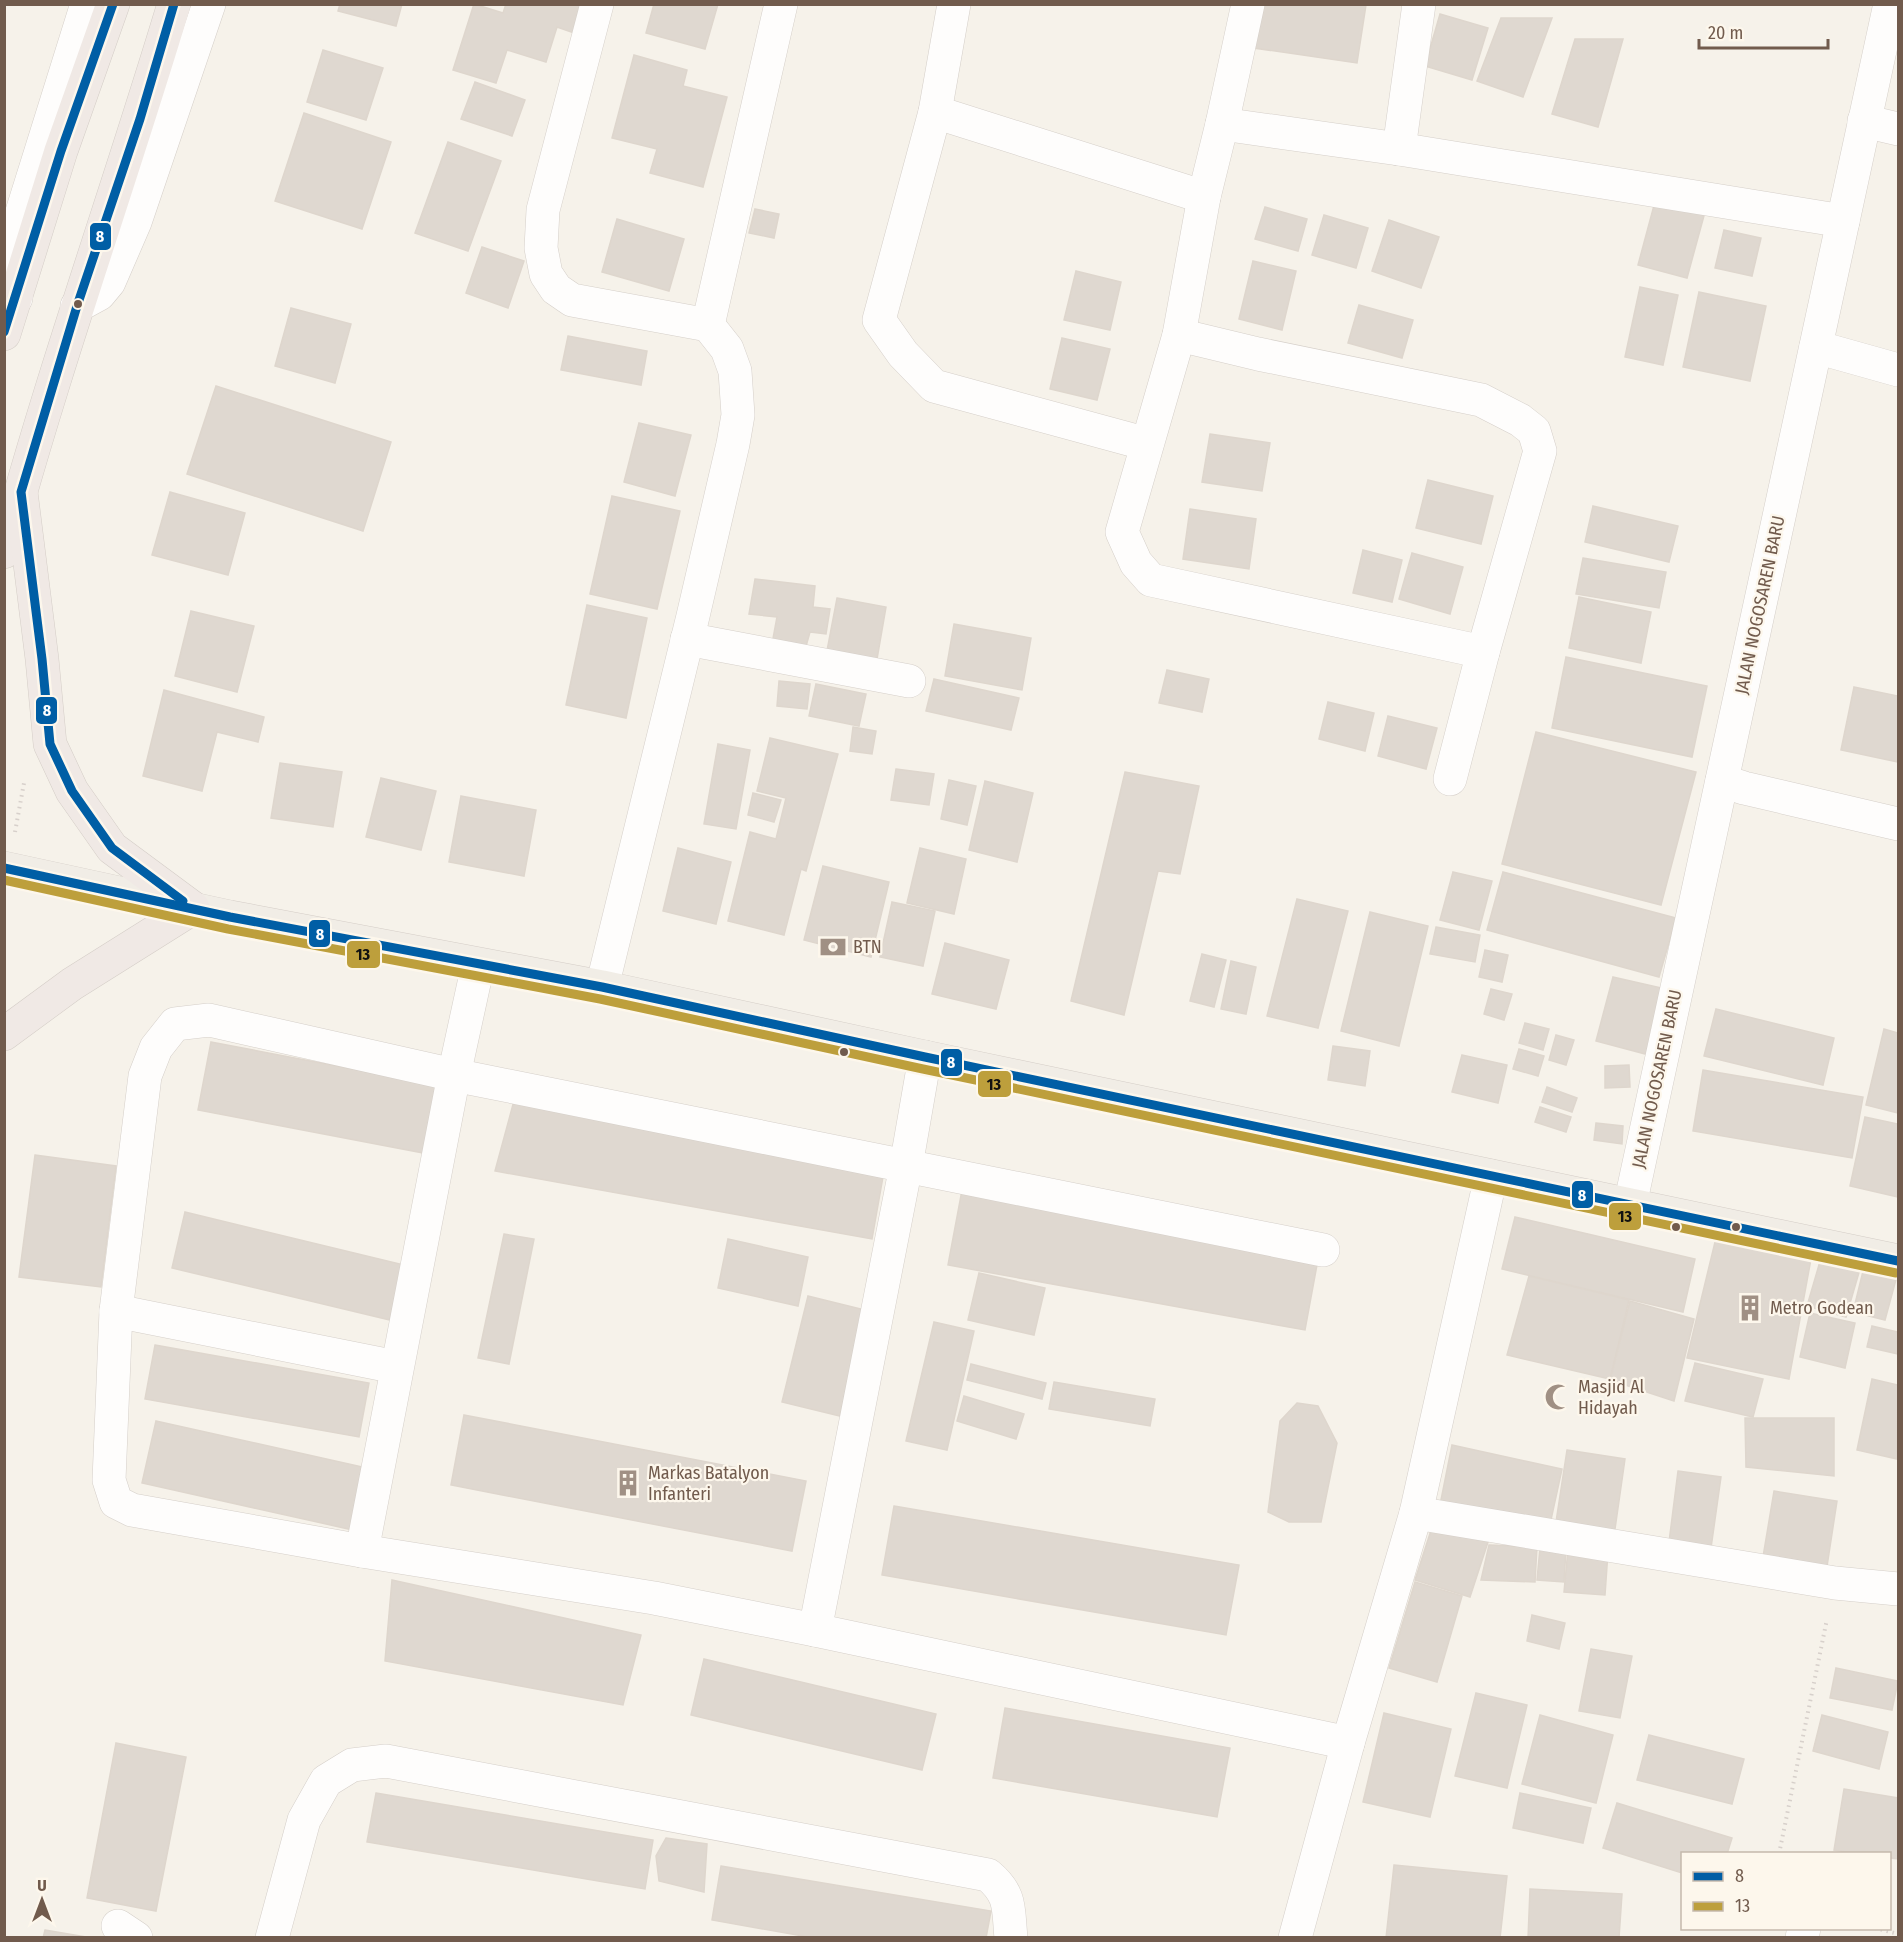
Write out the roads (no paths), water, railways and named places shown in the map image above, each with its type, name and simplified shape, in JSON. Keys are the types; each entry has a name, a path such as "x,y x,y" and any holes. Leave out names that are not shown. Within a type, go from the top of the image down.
{"highway":[{"path":"4,334 61,151 112,4"},
{"path":"4,552 77,306 130,149 174,4"},
{"path":"4,1034 72,984 193,908 112,848 72,791 50,744 21,492"}],"main road":[{"path":"4,868 193,908 602,987 1899,1261"}],"street":[{"path":"16,298 7,260 87,4"},
{"path":"77,306 99,294 109,282 135,222 209,4"},
{"path":"597,4 543,210 541,248 546,274 556,289 572,300 708,325 727,350 735,371 738,415 687,639 602,987"},
{"path":"708,325 781,4"},
{"path":"954,4 934,112 879,320 903,354 934,386 1147,444"},
{"path":"1248,4 1204,197 1179,334 1122,532 1136,563 1151,580 1483,652"},
{"path":"1399,149 1419,4"},
{"name":"JALAN NOGOSAREN BARU","path":"1629,1205 1864,122 1892,14"},
{"path":"934,112 1204,197"},
{"path":"1864,122 1899,129"},
{"path":"1222,124 1399,149 1844,221"},
{"path":"1179,334 1258,354 1481,400 1520,420 1534,431 1540,451 1450,779"},
{"path":"1816,347 1899,369"},
{"path":"687,639 909,681"},
{"path":"1722,781 1899,824"},
{"path":"362,1551 396,1367 478,964"},
{"path":"1323,1250 454,1075 209,1020 175,1024 156,1048 145,1076 116,1311 109,1480 116,1502 132,1510 362,1551 654,1598 1348,1743"},
{"path":"815,1630 906,1166 925,1057"},
{"path":"1295,1938 1348,1743 1416,1513 1491,1176"},
{"path":"116,1311 396,1367"},
{"path":"1416,1513 1835,1583 1899,1589"},
{"path":"272,1938 304,1821 326,1781 352,1765 386,1761 988,1875 1000,1884 1007,1896 1011,1938"}],"place":[{"name":"BTN","path":"833,947"},
{"name":"Metro Godean","path":"1750,1308"},
{"name":"Masjid Al Hidayah","path":"1558,1397"},
{"name":"Markas Batalyon Infanteri","path":"628,1483"}]}
